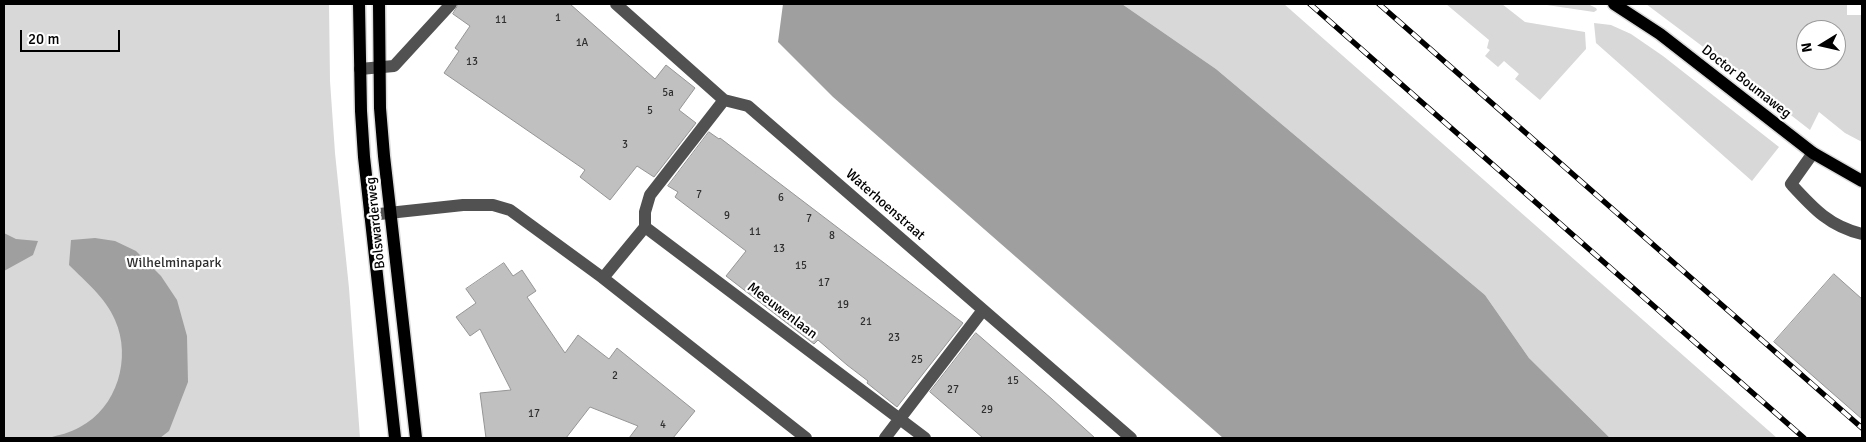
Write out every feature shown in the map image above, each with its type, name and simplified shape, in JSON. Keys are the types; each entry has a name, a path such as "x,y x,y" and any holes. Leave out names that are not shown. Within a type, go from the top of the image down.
{"main road":[{"name":"Bolswarderweg","path":"359,4 363,148 395,438"},
{"name":"Bolswarderweg","path":"379,4 381,118 389,213 416,438"},
{"name":"Doctor Boumaweg","path":"1614,4 1660,34 1813,153 1862,181"}],"street":[{"path":"360,69 394,66 452,4"},
{"name":"Waterhoenstraat","path":"616,4 724,100 748,106 1131,438"},
{"path":"604,278 645,226 645,212 650,195 724,100"},
{"path":"1813,153 1791,184 1813,209 1831,222 1847,230 1862,234"},
{"path":"370,215 463,205 493,204 510,210 604,278 806,438"},
{"name":"Meeuwenlaan","path":"645,226 925,438"},
{"path":"885,438 983,310"}],"green space":[{"name":"Wilhelminapark","path":"4,4 329,4 330,81 335,153 349,288 360,438 4,438"},
{"path":"1122,4 1284,4 1777,438 1610,438 1529,358 1485,295 1216,69"},
{"path":"1446,4 1502,4 1525,22 1585,32 1586,49 1540,100 1515,79 1519,74 1504,61 1498,67 1485,56 1490,50 1487,48 1489,40"},
{"path":"1540,4 1588,4 1597,10 1594,12"},
{"path":"1646,4 1847,4 1847,15 1862,15 1862,142 1845,133 1819,112 1810,130"},
{"path":"1594,23 1611,25 1631,34 1663,56 1779,147 1752,181 1596,43"}],"shaded area":[{"path":"783,4 1122,4 1216,69 1485,295 1529,358 1610,438 1223,438 833,97 778,42"},
{"path":"4,233 16,239 38,241 33,255 4,271"},
{"path":"95,238 115,241 136,251 161,276 177,300 187,336 188,382 169,431 160,438 48,438 72,431 93,419 112,395 118,381 122,350 115,320 101,297 69,265 71,240"}],"building":[{"path":"459,4 570,4 655,79 666,65 695,88 679,110 696,123 654,177 637,166 610,200 580,177 585,170 444,73 459,51 455,48 470,26 453,14"},
{"path":"709,132 720,138 963,323 897,407 818,340 814,344 726,276 746,251 675,197 678,192 668,186"},
{"path":"504,263 513,276 522,270 536,291 527,297 565,353 578,335 609,359 617,348 695,411 673,438 629,438 638,426 590,407 566,438 486,438 480,393 511,390 480,329 470,336 456,317 476,303 466,289"},
{"path":"1834,274 1862,299 1862,419 1774,342"},
{"path":"976,333 1095,438 983,438 930,392"}],"railway":[{"path":"1310,4 1804,438"},
{"path":"1379,4 1862,428"}]}
